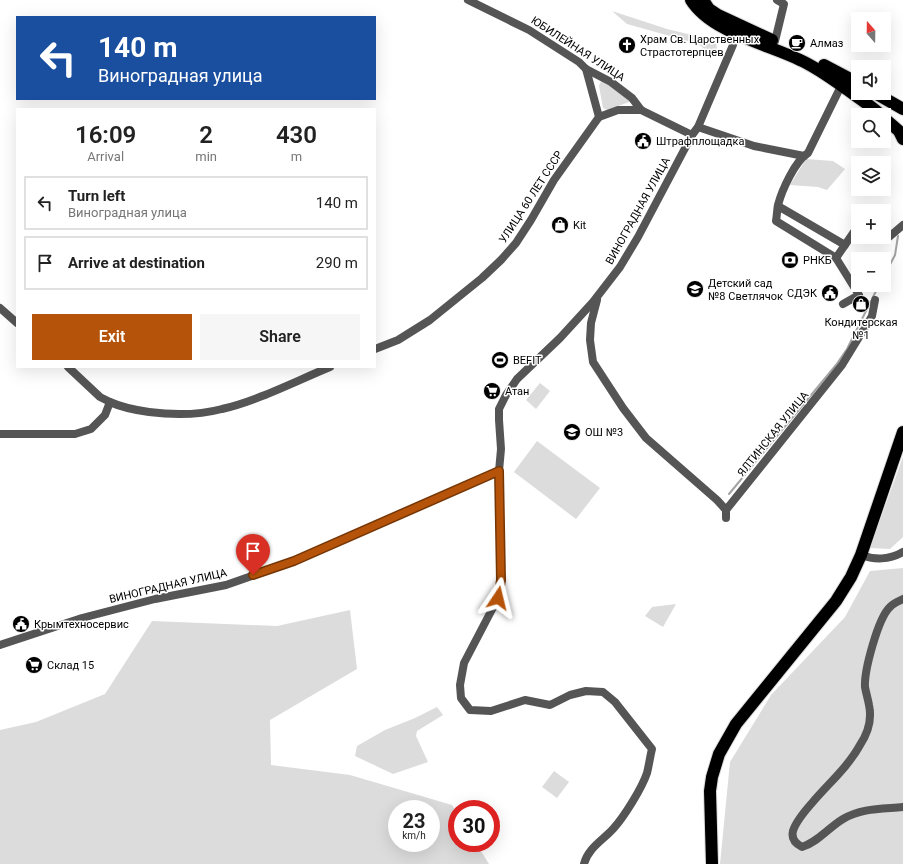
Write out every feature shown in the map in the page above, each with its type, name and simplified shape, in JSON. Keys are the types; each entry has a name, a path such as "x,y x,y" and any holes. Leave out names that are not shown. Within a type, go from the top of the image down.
{"highway":[{"path":"691,0 710,21 790,47 844,81 874,108"},
{"path":"703,0 709,9 738,29 844,81 851,82"},
{"path":"887,100 901,108"},
{"path":"891,124 899,131 903,139"},
{"path":"712,864 710,791 712,777 719,754 736,724 836,601 851,578 903,432"}],"street":[{"name":"ЮБИЛЕЙНАЯ УЛИЦА","path":"468,0 529,30 579,62 586,70 611,82 632,98 641,110 692,135"},
{"path":"775,41 784,4 777,0"},
{"name":"ВИНОГРАДНАЯ УЛИЦА","path":"0,645 82,618 156,599 226,585 294,561 499,471 501,449 499,420 500,409 506,395 517,379 560,338 597,297 620,267 638,237 692,135 698,127 733,45 738,29"},
{"path":"586,70 599,117 618,110 641,110"},
{"path":"843,304 859,295 836,258 780,224 776,220 781,195 799,160 806,154 844,81"},
{"name":"УЛИЦА 60 ЛЕТ СССР","path":"376,349 398,340 430,320 482,278 501,260 516,243 554,180 599,117"},
{"path":"698,127 754,146 806,154"},
{"path":"778,206 845,245"},
{"path":"891,235 903,225"},
{"path":"836,258 851,236"},
{"name":"ЯЛТИНСКАЯ УЛИЦА","path":"597,297 591,323 590,340 593,362 619,402 646,438 717,500 726,514 842,365 872,316 875,300"},
{"path":"0,308 16,322"},
{"path":"69,368 100,397 120,407 159,413 208,412 224,409 258,397 328,368"},
{"path":"0,434 75,434 91,429 105,415 110,402"},
{"path":"499,471 501,580 498,598 464,663 460,685 461,698 470,710 491,711 525,700 550,705 570,695 586,691 603,692 615,702 652,749 647,773 641,785 620,820 613,829 593,848 586,857 584,864"},
{"path":"860,555 870,558 878,558 888,557 903,552"},
{"path":"903,599 890,607 882,620 874,639 866,671 865,686 870,707 868,727 864,739 856,754 806,810 794,828 793,839 796,844 802,847 811,844 843,819 858,812 872,809 903,807"}],"shaded area":[{"path":"612,11 667,29 717,41 716,58 698,44 627,24"},
{"path":"601,81 605,81 632,101 607,110 603,108 599,86"},
{"path":"806,159 833,161 845,169 827,190 818,187 790,185"},
{"path":"540,383 550,391 536,409 526,400"},
{"path":"537,441 600,488 576,519 514,472"},
{"path":"903,457 903,537 890,549 870,548"},
{"path":"903,568 903,864 720,864 730,762 771,695 845,617 870,571"},
{"path":"676,604 663,627 645,616 652,607"},
{"path":"350,610 357,669 270,720 271,765 350,775 435,800 388,800 388,852 440,852 440,801 448,804 448,852 482,852 489,864 0,864 0,730 36,722 105,694 152,621 277,626"},
{"path":"437,707 443,715 417,731 416,736 428,762 393,774 355,756 357,746 385,730"},
{"path":"554,771 569,782 557,798 542,787"}],"waterway":[{"path":"891,263 895,255 898,236"},
{"path":"873,297 876,292"},
{"path":"729,494 836,365 847,349 871,301"}],"place":[{"name":"Алмаз","path":"797,43"},
{"name":"Храм Св. Царственных Страстотерпцев","path":"627,45"},
{"name":"Штрафплощадка","path":"643,141"},
{"name":"Kit","path":"560,225"},
{"name":"РНКБ","path":"790,260"},
{"name":"Детский сад №8 Светлячок","path":"695,289"},
{"name":"СДЭК","path":"830,293"},
{"name":"Кондитерская №1","path":"861,304"},
{"name":"BEFIT","path":"500,360"},
{"name":"Атан","path":"492,391"},
{"name":"ОШ №3","path":"572,432"},
{"name":"Крымтехносервис","path":"21,624"},
{"name":"Склад 15","path":"34,665"}],"route":[{"path":"253,575 294,561 499,471 501,580 498,598"}]}
